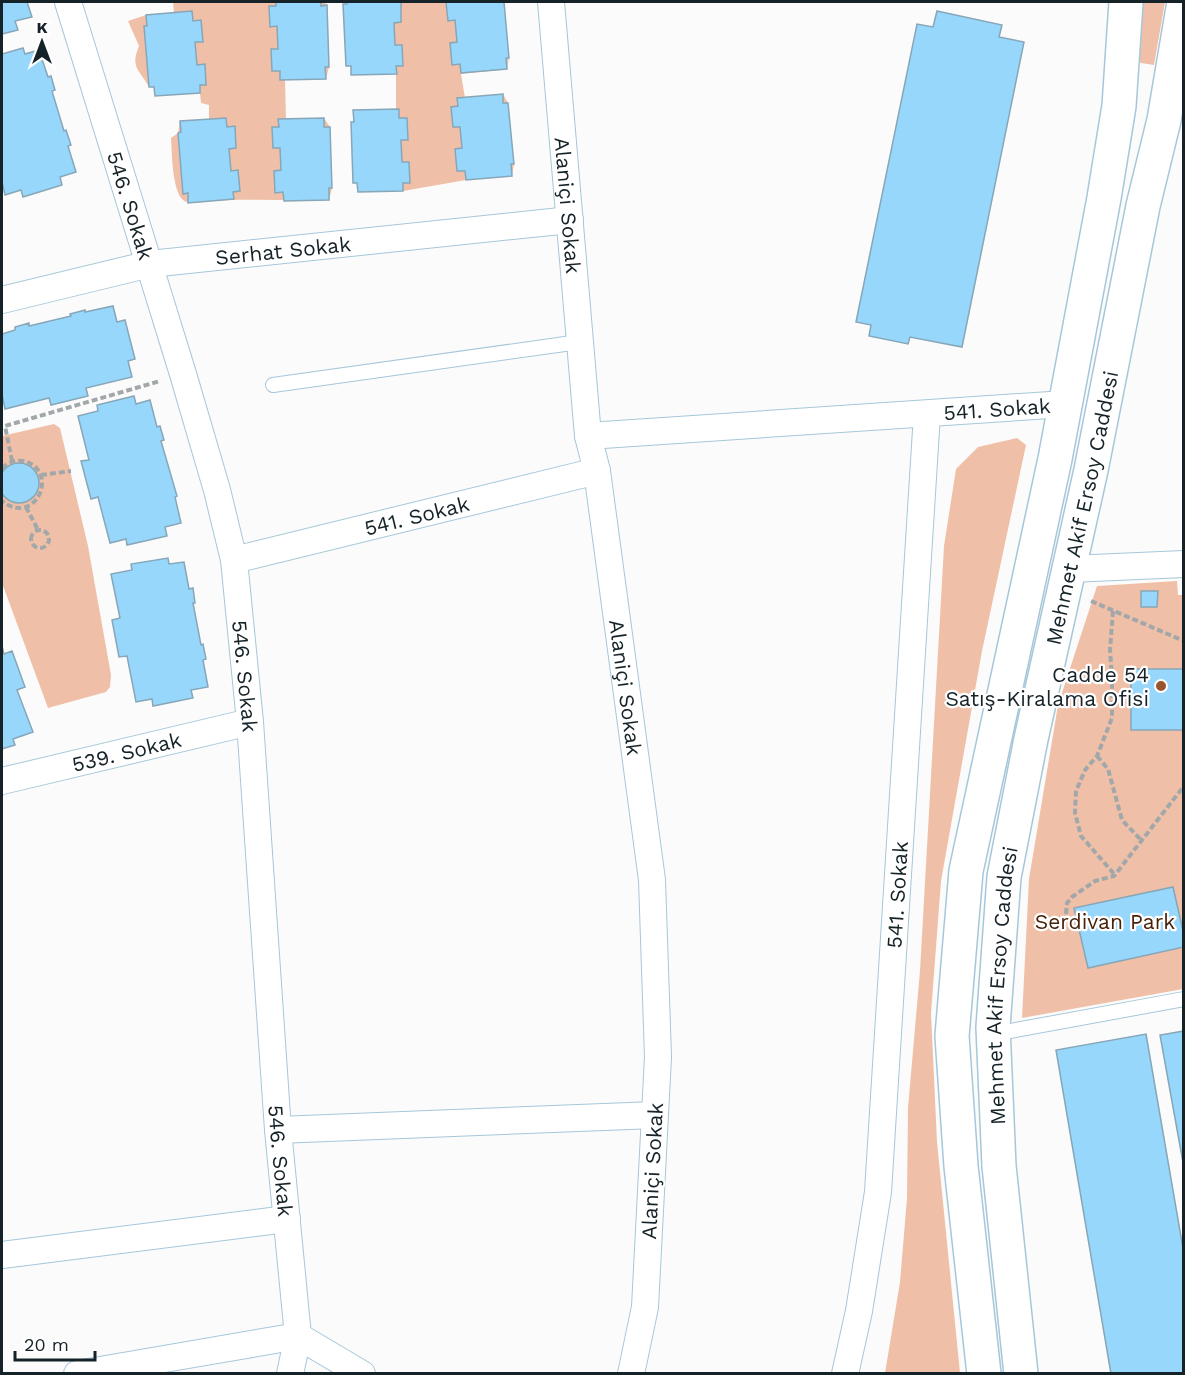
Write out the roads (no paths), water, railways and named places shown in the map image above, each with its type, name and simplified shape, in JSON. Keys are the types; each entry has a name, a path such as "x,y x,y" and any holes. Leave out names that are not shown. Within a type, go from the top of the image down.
{"main road":[{"name":"Mehmet Akif Ersoy Caddesi","path":"984,1374 961,1166 952,1035 966,871 1065,405 1104,198 1119,106 1125,2"},
{"name":"Mehmet Akif Ersoy Caddesi","path":"1021,1374 999,1166 994,1034 1004,877 1031,739 1078,578 1143,206 1164,120 1184,2"}],"street":[{"name":"546. Sokak","path":"68,2 183,374 217,490 234,560 250,722 278,1130 298,1336 290,1374"},
{"name":"Alaniçi Sokak","path":"551,2 588,436 597,471 652,880 658,1057 645,1307 631,1374"},
{"name":"Serhat Sokak","path":"2,300 150,264 570,220"},
{"name":"541. Sokak","path":"588,436 1065,405"},
{"name":"541. Sokak","path":"845,1374 859,1311 878,1192 927,414"},
{"name":"541. Sokak","path":"234,560 597,471"},
{"path":"1078,578 1184,564"},
{"name":"539. Sokak","path":"2,782 250,722"},
{"path":"278,1130 655,1115"},
{"path":"2,1255 287,1219"},
{"path":"76,1374 298,1336 362,1374"}],"lane":[{"path":"273,385 579,342"},
{"path":"994,1034 1184,999"}],"place":[{"name":"Cadde 54 Satış-Kiralama Ofisi","path":"1161,686"}],"park label":[{"name":"Serdivan Park","path":"1105,921"}]}
